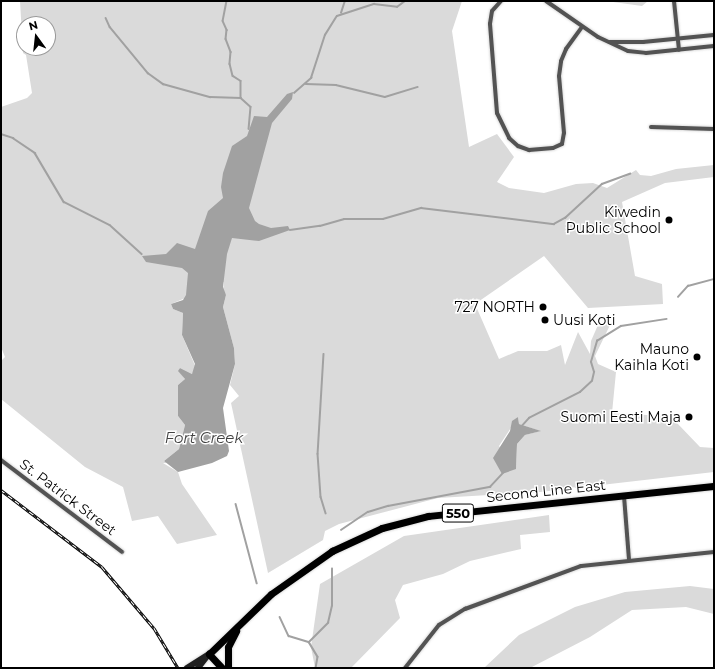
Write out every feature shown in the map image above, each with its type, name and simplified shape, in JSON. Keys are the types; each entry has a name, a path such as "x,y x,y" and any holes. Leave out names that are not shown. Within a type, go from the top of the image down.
{"highway":[{"name":"Second Line East","path":"209,654 237,629 271,594 310,564 344,544 382,528 428,516 714,486"},
{"path":"228,668 228,647 237,629"},
{"path":"209,654 222,668"}],"main road":[{"name":"Second Line East","path":"187,668 209,654"},
{"name":"Second Line East","path":"198,668 209,654"}],"street":[{"path":"501,1 492,11 490,24 497,113 510,138 518,146 530,150 553,148 562,144 564,133 559,76 561,61 566,49 582,27"},
{"path":"546,1 582,27 608,42 634,52 679,50 714,46"},
{"path":"674,1 679,50"},
{"path":"608,42 714,35"},
{"path":"651,127 714,129"},
{"name":"St. Patrick Street","path":"1,460 122,552"},
{"path":"624,496 629,560"},
{"path":"405,668 439,626 465,609 581,566 714,552"}],"shaded area":[{"path":"20,1 462,1 452,31 469,147 497,134 514,157 497,182 509,188 544,193 576,184 593,183 607,188 636,170 640,175 651,176 676,169 714,165 714,177 665,183 622,202 635,276 662,284 663,304 588,308 544,256 475,304 499,359 518,351 547,351 561,345 565,365 578,332 590,354 591,341 598,325 611,323 595,356 598,364 616,372 612,413 664,416 677,423 700,447 714,448 714,472 540,492 438,498 339,524 325,531 323,540 268,573 231,403 239,396 230,385 235,364 234,348 223,307 226,295 223,291 224,282 171,304 173,309 183,313 182,335 196,368 192,374 180,368 179,371 185,379 178,385 178,416 185,425 179,449 164,461 167,463 163,463 178,472 182,484 217,535 177,544 158,516 132,521 123,487 85,467 1,399 1,361 5,357 1,347 1,107 27,98 32,93 26,56 56,56 56,16 21,16","holes":["518,417 519,424 540,431 525,435 517,444 516,469 499,446"]},
{"path":"606,1 648,1 642,6"},
{"path":"549,515 550,532 520,535 521,549 470,561 443,574 403,585 395,600 400,618 351,668 315,668 311,647 320,584 404,536"},
{"path":"690,586 714,589 714,614 686,607 632,610 590,637 530,668 484,668 519,635 575,607 625,592"}],"water":[{"name":"Fort Creek","path":"293,92 292,99 272,123 249,208 255,221 259,224 271,228 288,226 290,230 259,241 232,238 227,254 223,287 226,295 223,307 234,348 235,364 223,408 229,451 227,456 212,463 178,472 164,461 179,449 185,425 178,416 178,385 185,379 178,371 180,368 192,374 195,364 182,335 183,313 173,309 171,304 183,300 186,295 188,273 182,268 146,262 142,256 166,254 177,243 195,249 208,211 223,198 221,187 223,173 232,146 247,136 254,116 267,117 287,94"},
{"path":"518,417 519,424 541,431 525,435 517,444 516,469 502,474 493,458 510,431 512,421"}],"waterway":[{"name":"Fort Creek","path":"227,1 223,21 227,30 226,39 231,52 230,64 233,76 241,81 241,98"},
{"path":"341,13 345,1"},
{"path":"294,93 311,78 325,35 337,16 374,4 397,7 405,1"},
{"path":"106,18 110,27 148,73 163,84 210,97 241,98"},
{"path":"306,84 336,85 385,97 417,87"},
{"name":"Fort Creek","path":"241,98 251,107 249,129"},
{"path":"1,134 13,138 35,153 64,202 110,225 142,254"},
{"path":"290,230 320,226 344,219 383,219 421,208 554,224 565,218 602,184 630,174"},
{"path":"678,297 688,286 714,279"},
{"path":"521,427 529,418 580,392 592,381 594,372 591,362 597,341 621,326 666,319"},
{"path":"324,354 318,454 321,497 326,513"},
{"path":"341,530 368,512 388,506 490,487 503,473"},
{"name":"Fort Creek","path":"236,504 257,583"},
{"path":"309,642 328,623 332,606 332,569"},
{"name":"Fort Creek","path":"280,617 289,636 309,642 318,657 316,668"}],"railway":[{"path":"1,490 102,567 154,628 178,668"}],"place":[{"name":"Kiwedin Public School","path":"669,220"},
{"name":"727 NORTH","path":"543,307"},
{"name":"Uusi Koti","path":"545,320"},
{"name":"Mauno Kaihla Koti","path":"697,357"},
{"name":"Suomi Eesti Maja","path":"689,417"}]}
